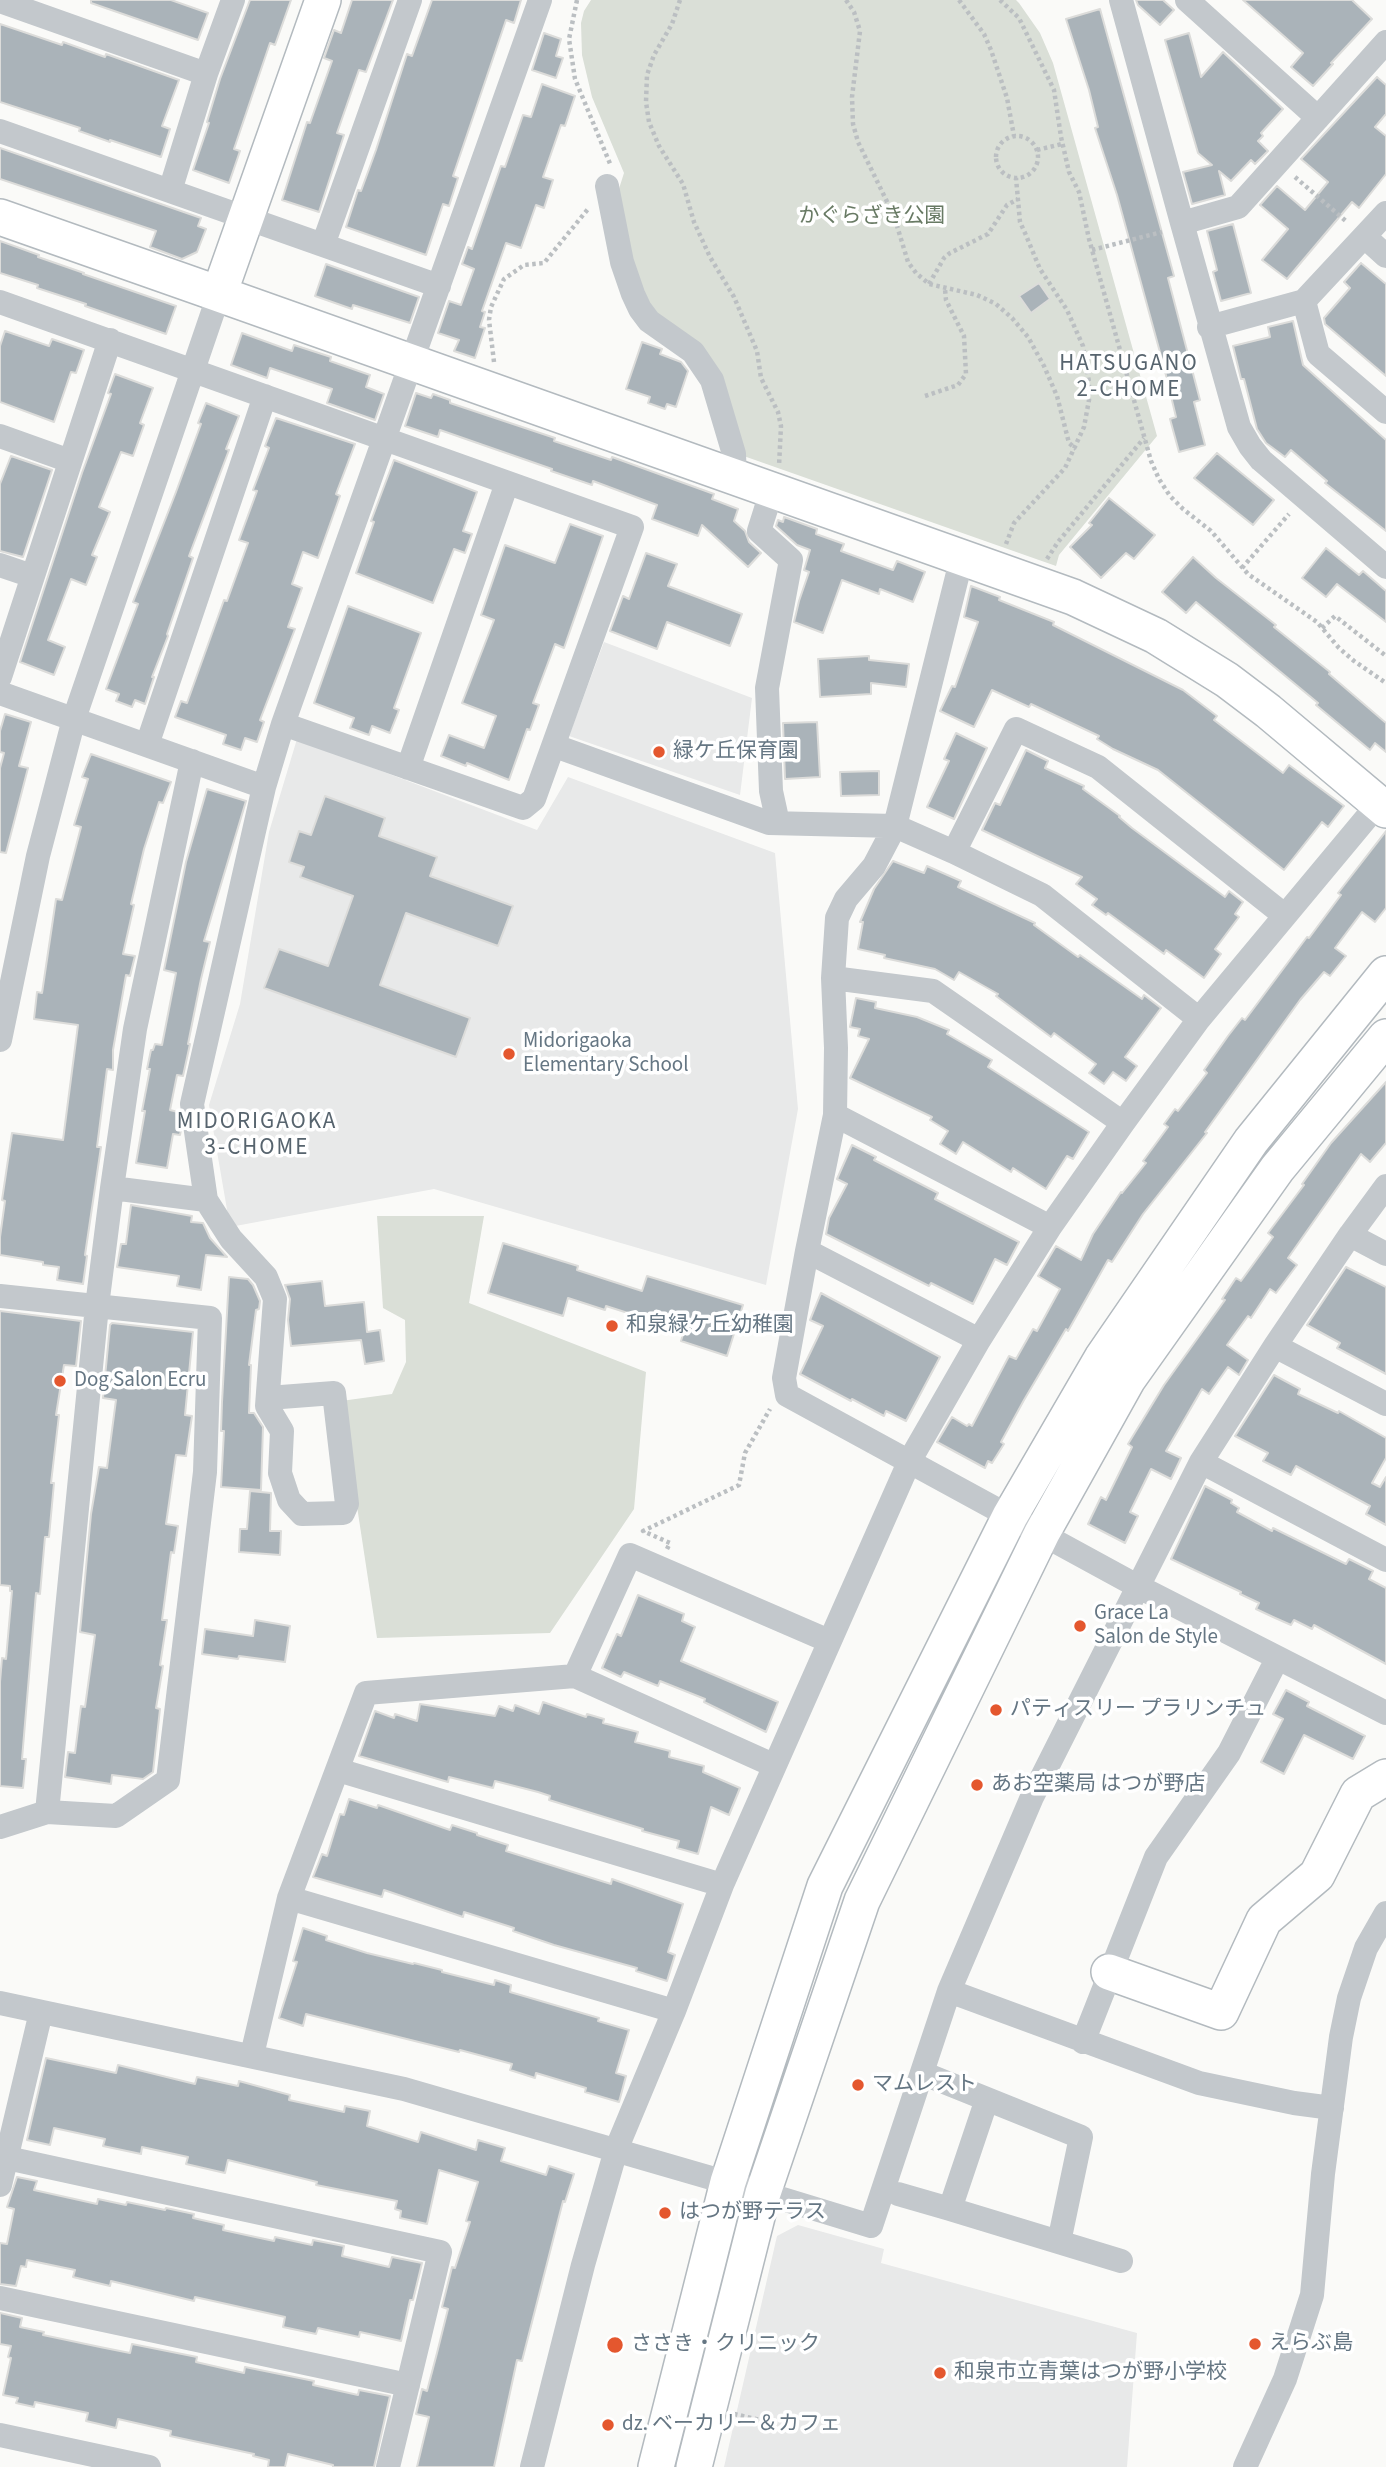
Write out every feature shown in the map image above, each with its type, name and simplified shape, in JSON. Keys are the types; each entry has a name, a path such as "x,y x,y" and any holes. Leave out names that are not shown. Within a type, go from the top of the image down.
{"street":[{"path":"170,191 206,74 233,0"},
{"path":"0,1040 10,928 74,719 191,369 323,0"},
{"path":"323,245 410,0"},
{"path":"268,1398 334,1393 347,1504 343,1513 302,1514 289,1500 280,1473 282,1431 267,1406 275,1299 266,1276 231,1239 206,1200 192,1104 264,787 283,724 540,0"},
{"path":"1121,0 1209,327 1239,427 1261,460 1386,567"},
{"path":"1186,0 1318,118"},
{"path":"0,1 206,74"},
{"path":"1182,223 1238,207 1386,42"},
{"path":"0,131 439,286"},
{"path":"607,186 622,262 633,294 649,321 693,352 712,380 734,454 735,477"},
{"path":"1209,327 1304,301 1386,213"},
{"path":"0,217 1086,602 1156,636 1268,710 1382,806 1284,915 1199,1019 1123,1123 1050,1227 979,1340 910,1460 773,1765 616,2150 583,2265 532,2467"},
{"path":"1365,237 1386,256"},
{"path":"1304,301 1318,354 1386,412"},
{"path":"0,302 632,527 555,746 534,799 523,808 283,724"},
{"path":"0,677 110,340"},
{"path":"147,746 265,396"},
{"path":"0,436 70,461"},
{"path":"408,768 507,483"},
{"path":"772,490 759,531 791,560 767,688 771,791 778,823"},
{"path":"962,557 895,826 874,866 846,898 837,918 833,978 835,1115 784,1378 787,1395 1139,1587 1386,1713"},
{"path":"0,565 32,576"},
{"path":"0,693 264,787"},
{"path":"954,852 1016,729 1098,767 1284,915"},
{"path":"555,746 768,823 895,826 1042,895 1199,1019"},
{"path":"47,1812 97,1306 112,1188 135,1029 192,761"},
{"path":"656,2467 728,2182 825,1886 1010,1516 1101,1358 1251,1141 1386,974"},
{"path":"833,978 933,991 1123,1123"},
{"path":"694,2467 763,2193 862,1901 1041,1533 1128,1380 1277,1169 1386,1037"},
{"path":"835,1115 1050,1227"},
{"path":"0,2003 404,2089 871,2226 949,1991 1032,1797 1201,1462 1275,1346 1386,1186"},
{"path":"112,1188 206,1200"},
{"path":"1350,1235 1386,1254"},
{"path":"807,1251 979,1340"},
{"path":"0,1297 210,1318 205,1472 168,1780 116,1816 47,1812 0,1827"},
{"path":"1275,1346 1386,1405"},
{"path":"1201,1462 1386,1560"},
{"path":"575,1676 630,1555 829,1641"},
{"path":"1083,2042 1156,1857 1229,1753 1277,1659"},
{"path":"252,2055 289,1898 366,1693 575,1676 773,1765"},
{"path":"338,1770 722,1885"},
{"path":"1109,1972 1221,2012 1264,1920 1317,1875 1358,1794 1386,1777"},
{"path":"289,1898 674,2011"},
{"path":"1245,2467 1285,2379 1311,2295 1341,2037 1349,1998 1366,1948 1386,1913"},
{"path":"949,1991 1199,2083 1294,2103 1332,2108"},
{"path":"0,2185 41,2012"},
{"path":"922,2073 1081,2137 1059,2242"},
{"path":"950,2209 986,2099"},
{"path":"7,2158 440,2252 388,2467"},
{"path":"898,2194 1121,2262"},
{"path":"0,2298 408,2385"},
{"path":"0,2435 149,2467"}],"path":[{"path":"490,390 495,374 489,320 497,292 504,279 524,265 544,263 607,186 612,172 610,161 575,79 569,39 577,0"},
{"path":"680,0 672,24 654,55 647,75 646,102 649,122 659,146 683,184 694,222 710,257 734,297 757,351 761,378 778,412 781,448 772,490"},
{"path":"846,0 854,12 860,31 852,97 853,124 858,142 894,216 908,262 929,284 977,295 996,304 1012,318 1028,337 1057,397 1069,443 1076,449"},
{"path":"959,0 984,34 991,50 1007,98 1014,136"},
{"path":"1000,0 1019,19 1054,90 1069,172 1079,192 1092,250 1144,437 1159,479 1170,496 1211,531 1242,568 1302,610 1354,661 1386,683"},
{"path":"1014,136 1026,138 1037,150 1037,163 1033,170 1023,177 1016,178 1001,170 996,157 1002,143 1014,136"},
{"path":"1037,150 1062,144"},
{"path":"1279,163 1365,237"},
{"path":"998,569 1014,523 1065,468 1076,449 1089,400 1083,346 1067,310 1040,270 1020,222 1016,178"},
{"path":"929,284 944,258 988,234 1007,205 1017,199"},
{"path":"1092,250 1145,237"},
{"path":"925,396 958,385 966,374 964,336 946,300 945,289"},
{"path":"1044,568 1051,550 1144,437"},
{"path":"1242,568 1277,527"},
{"path":"1322,628 1335,616 1386,656"},
{"path":"666,1553 670,1543 643,1531 739,1485 745,1453 773,1404 787,1395"},
{"path":"727,2412 769,2422"}],"shaded area":[{"path":"604,642 752,698 740,795 569,736"},
{"name":"Midorigaoka Elementary School","path":"297,739 537,830 568,777 775,853 798,1109 766,1285 434,1189 230,1227 209,1105 240,1004 269,832"},
{"name":"和泉市立青葉はつが野小学校","path":"798,2225 884,2249 881,2263 1137,2333 1127,2467 724,2467 777,2236"}],"green space":[{"name":"かぐらざき公園","path":"591,0 1016,0 1019,3 1040,33 1053,63 1157,436 1059,555 1056,566 738,454 725,401 654,315 640,292 617,195 624,173 592,97 582,55 581,23"},
{"path":"377,1216 484,1216 469,1303 646,1372 634,1509 550,1633 377,1638 341,1401 392,1394 406,1362 405,1320 383,1308"}],"building":[{"path":"91,0 171,0 208,13 198,40 91,3"},
{"path":"250,0 291,0 275,45 270,43 234,149 240,151 229,183 193,170 220,79"},
{"path":"352,0 393,0 366,72 359,70 337,133 344,135 319,212 282,200 307,122 310,123 332,61 324,58 334,30 341,33"},
{"path":"432,0 521,0 514,23 506,20 453,176 458,178 449,206 443,204 426,255 346,227 358,190 361,191 376,150 407,54 412,56"},
{"path":"1136,0 1163,0 1174,10 1160,25"},
{"path":"1243,0 1352,0 1372,19 1313,86 1291,67 1303,53"},
{"path":"1100,9 1174,276 1168,278 1200,400 1194,402 1205,445 1179,452 1170,419 1176,417 1164,367 1117,195 1095,128 1098,127 1089,90 1066,19"},
{"path":"0,24 62,45 63,42 105,57 106,54 179,80 162,126 170,129 161,157 110,142 79,131 80,128 0,102"},
{"path":"544,33 561,39 556,56 563,58 556,78 532,70"},
{"path":"1189,33 1201,77 1223,52 1283,109 1261,133 1263,136 1258,141 1268,151 1255,164 1251,160 1231,181 1219,171 1225,195 1192,204 1183,172 1212,165 1198,153 1165,40"},
{"path":"1377,77 1386,85 1386,114 1375,127 1386,136 1386,174 1359,208 1352,202 1287,279 1262,260 1288,229 1260,205 1277,186 1305,210 1328,182 1301,159"},
{"path":"542,84 575,96 565,126 561,125 543,177 553,180 544,208 536,205 521,248 506,243 482,311 485,312 480,327 485,328 475,358 454,351 459,340 438,333 449,301 461,305 474,269 462,264 468,247 472,249 501,166 505,167 523,115 531,117"},
{"path":"0,148 201,218 198,226 206,229 197,252 182,259 150,247 156,231 0,179"},
{"path":"1233,224 1251,293 1221,301 1213,272 1217,270 1207,231"},
{"path":"0,241 83,274 176,306 166,334 0,273"},
{"path":"1361,263 1386,284 1386,376 1325,324 1324,318 1350,288 1344,282"},
{"path":"326,264 419,297 410,323 353,305 352,309 315,296"},
{"path":"1039,283 1050,299 1031,313 1019,296"},
{"path":"1293,321 1303,365 1386,440 1386,531 1325,483 1327,481 1291,450 1285,457 1266,443 1257,429 1233,346 1270,337 1268,327"},
{"path":"5,331 49,346 52,339 84,350 76,373 71,372 54,422 0,402 0,346"},
{"path":"242,333 292,351 294,345 331,357 330,361 370,375 366,387 384,394 375,420 327,403 332,389 270,368 267,378 231,365"},
{"path":"642,342 662,349 660,354 681,362 688,371 676,407 667,404 665,409 648,403 650,397 626,389"},
{"path":"115,374 153,388 140,423 144,425 133,456 121,452 99,507 110,512 92,555 97,557 86,585 71,579 48,640 65,647 54,675 20,662 111,394 108,393"},
{"path":"416,393 431,398 433,394 450,400 450,403 555,438 554,441 611,460 612,457 714,494 712,499 738,509 734,521 761,553 748,567 702,525 698,536 652,519 657,505 593,481 592,485 551,471 552,469 440,430 438,437 405,426"},
{"path":"206,403 239,416 189,556 193,558 145,704 135,700 132,707 116,701 119,694 106,689 138,604 133,602 201,424 198,423"},
{"path":"276,418 355,444 336,494 340,496 318,558 303,552 292,584 302,588 288,627 295,629 260,720 264,722 257,742 245,738 241,750 223,744 226,735 175,717 181,701 187,703 224,600 227,601 248,543 239,540 257,491 253,490 269,448 265,446"},
{"path":"1217,453 1274,500 1253,525 1194,478"},
{"path":"11,456 52,470 23,557 0,551 0,484"},
{"path":"394,460 477,492 463,531 472,534 465,553 454,549 433,603 356,573 374,522 371,521"},
{"path":"1109,498 1155,535 1134,559 1126,553 1101,578 1070,547 1092,525 1089,523"},
{"path":"784,517 817,529 816,534 844,544 841,551 893,570 897,561 925,572 913,602 880,589 879,594 842,580 823,633 794,622 809,572 804,570 810,550 797,545 776,526 778,520 783,522"},
{"path":"570,524 603,536 564,648 555,644 533,703 539,705 530,730 527,729 509,780 441,756 449,735 484,748 496,716 462,703 494,620 481,615 505,545 555,563"},
{"path":"1326,548 1359,575 1363,571 1386,591 1386,622 1337,584 1326,597 1302,578"},
{"path":"646,553 677,564 668,586 742,614 730,646 667,622 657,649 610,631 623,596 629,599"},
{"path":"1193,557 1276,625 1274,627 1330,672 1329,674 1386,723 1386,752 1375,743 1370,750 1316,705 1318,703 1196,602 1186,613 1162,592"},
{"path":"971,586 1054,622 1053,625 1183,690 1217,716 1214,720 1283,773 1289,765 1344,806 1328,827 1322,822 1284,870 1158,770 1113,749 1097,739 1099,736 1031,704 1029,707 992,690 974,727 940,711 952,686 955,687 978,622 964,617"},
{"path":"348,606 421,633 394,708 399,710 390,733 372,726 369,735 350,728 354,718 314,703"},
{"path":"869,656 869,660 909,664 906,687 871,683 871,694 820,697 818,659"},
{"path":"5,714 31,722 19,766 28,768 6,853 0,852 0,768 4,753 0,752 0,731"},
{"path":"817,722 820,777 785,779 783,723"},
{"path":"956,733 987,748 954,819 927,807 949,761 944,759"},
{"path":"1026,750 1048,761 1045,768 1084,786 1083,789 1132,828 1225,897 1229,891 1243,902 1235,914 1239,917 1215,949 1221,954 1204,978 1166,950 1164,954 1108,913 1106,915 1092,905 1097,899 1076,884 1082,877 982,830 995,803 1000,805"},
{"path":"91,754 171,782 163,803 159,802 131,904 134,905 123,954 135,956 130,976 126,975 113,1050 113,1070 107,1069 97,1147 101,1147 83,1284 57,1280 59,1267 0,1255 0,1237 5,1201 2,1200 12,1133 63,1140 78,1025 34,1019 37,992 42,993 56,899 62,900 81,827 74,825 88,779 82,777"},
{"path":"879,771 879,795 841,796 840,772"},
{"path":"207,789 246,801 204,941 210,942 190,1044 183,1076 177,1075 170,1110 178,1112 181,1130 180,1135 173,1134 167,1168 136,1163 151,1050 155,1044 162,1045 176,973 164,970 186,862"},
{"path":"325,796 385,818 379,836 437,857 430,876 513,906 498,946 406,913 380,985 470,1018 456,1057 264,988 279,949 328,966 353,896 300,877 304,867 289,862 299,831 311,835"},
{"path":"1386,831 1386,908 1375,922 1362,912 1335,948 1346,956 1330,976 1324,972 1300,1000 1205,1132 1207,1133 1143,1214 1112,1262 1108,1260 1068,1331 1066,1329 1024,1400 992,1463 988,1461 985,1468 937,1442 952,1417 972,1426 1009,1356 1016,1359 1033,1329 1037,1331 1060,1289 1038,1276 1056,1246 1081,1260 1093,1234 1121,1192 1146,1163 1143,1161 1168,1127 1164,1124 1175,1109 1178,1111 1207,1073 1204,1070 1228,1036 1242,1018 1245,1020 1307,937 1309,938 1341,895 1338,893"},
{"path":"893,861 924,873 927,866 961,881 958,887 1035,923 1034,925 1078,957 1080,955 1142,999 1144,995 1161,1008 1125,1057 1137,1066 1126,1081 1113,1072 1104,1084 1089,1073 1096,1064 1054,1033 1051,1037 996,996 998,994 959,972 954,980 935,969 884,958 885,955 858,949 863,922 860,922 874,889"},
{"path":"856,998 876,1002 875,1008 917,1017 949,1030 947,1034 992,1060 988,1067 1089,1132 1073,1159 1067,1156 1046,1189 1013,1168 1011,1172 963,1142 956,1154 940,1144 948,1131 930,1120 932,1117 850,1078 869,1039 858,1036 860,1029 850,1027"},
{"path":"1386,1082 1386,1143 1370,1162 1361,1154 1288,1258 1297,1265 1276,1293 1270,1289 1251,1318 1248,1316 1227,1345 1248,1360 1239,1375 1228,1367 1209,1394 1202,1389 1166,1451 1181,1458 1171,1479 1151,1469 1130,1512 1138,1516 1125,1543 1088,1524 1101,1497 1106,1500 1132,1447 1128,1444 1164,1385 1225,1300 1222,1299 1236,1278 1241,1281 1273,1237 1268,1233 1331,1143"},
{"path":"852,1145 876,1157 874,1160 938,1193 935,1199 1019,1242 1007,1265 995,1259 973,1304 931,1283 929,1286 826,1234 829,1218 847,1184 837,1179"},
{"path":"131,1205 192,1216 191,1222 203,1223 210,1238 227,1257 206,1255 201,1290 177,1286 179,1276 117,1267 121,1244 126,1244"},
{"path":"503,1243 578,1266 577,1270 642,1291 647,1276 743,1305 727,1356 681,1341 684,1331 606,1306 605,1310 568,1298 563,1316 488,1293"},
{"path":"1346,1267 1386,1287 1386,1374 1337,1348 1340,1343 1307,1325"},
{"path":"229,1277 248,1279 260,1301 259,1309 256,1310 249,1365 249,1413 254,1413 263,1427 261,1490 221,1487 224,1431 221,1431 222,1402"},
{"path":"322,1281 325,1306 364,1302 367,1332 380,1330 384,1361 365,1364 361,1340 291,1346 288,1320 290,1299 285,1285"},
{"path":"821,1293 940,1357 906,1421 886,1411 884,1416 800,1374 823,1326 810,1320"},
{"path":"0,1311 81,1321 76,1366 64,1365 56,1415 59,1415 51,1483 54,1483 49,1537 45,1537 40,1594 36,1593 22,1759 26,1759 23,1788 0,1786 0,1682 2,1658 6,1659 12,1591 10,1586 0,1585"},
{"path":"112,1323 193,1332 185,1415 192,1416 186,1456 176,1455 166,1524 178,1526 174,1553 171,1552 162,1620 167,1620 156,1708 160,1709 153,1772 143,1779 112,1775 111,1784 65,1777 68,1752 75,1753 81,1706 85,1707 95,1635 80,1632 91,1514 99,1467 107,1468 116,1400 103,1398"},
{"path":"1274,1375 1300,1389 1298,1394 1338,1413 1339,1411 1386,1438 1386,1458 1372,1483 1380,1487 1386,1477 1386,1525 1366,1514 1370,1506 1296,1466 1291,1475 1263,1461 1268,1453 1235,1436"},
{"path":"1205,1486 1232,1500 1231,1503 1239,1508 1237,1512 1272,1531 1273,1528 1346,1564 1349,1559 1373,1571 1369,1579 1386,1588 1386,1664 1314,1625 1312,1629 1294,1620 1291,1625 1256,1609 1259,1603 1240,1594 1241,1592 1171,1559"},
{"path":"250,1491 271,1493 270,1531 281,1531 280,1555 239,1552 240,1529 247,1529"},
{"path":"638,1595 684,1614 682,1621 695,1627 681,1661 778,1702 766,1732 704,1702 705,1699 660,1681 658,1686 624,1672 621,1677 602,1668 617,1634 621,1636"},
{"path":"255,1620 290,1626 285,1662 202,1654 205,1629 253,1636"},
{"path":"1286,1690 1309,1702 1307,1706 1365,1736 1353,1759 1304,1735 1284,1774 1261,1762 1283,1719 1273,1714"},
{"path":"543,1702 586,1717 587,1714 604,1719 603,1723 638,1732 635,1742 670,1751 669,1757 704,1766 703,1772 740,1788 729,1815 711,1807 698,1854 677,1848 679,1841 549,1800 550,1796 538,1792 495,1781 493,1788 449,1777 448,1782 359,1756 375,1711 394,1718 395,1714 417,1721 420,1704 495,1716 499,1706 513,1711 515,1705 539,1714"},
{"path":"349,1799 377,1808 378,1805 450,1830 452,1825 508,1845 506,1851 611,1884 612,1879 683,1904 668,1952 675,1955 667,1981 636,1971 637,1968 554,1945 513,1931 514,1928 464,1912 463,1917 384,1890 382,1897 313,1877 322,1854 327,1856 340,1814 344,1815"},
{"path":"303,1928 327,1936 326,1940 367,1953 494,1985 495,1980 511,1985 510,1992 599,2018 598,2021 629,2030 616,2073 626,2076 619,2102 585,2092 586,2088 536,2073 535,2078 510,2070 512,2064 460,2050 459,2052 306,2014 303,2026 279,2018 297,1962 293,1961"},
{"path":"46,2058 116,2073 118,2065 195,2084 197,2077 238,2086 239,2081 290,2095 289,2100 344,2112 345,2106 370,2111 367,2126 418,2142 421,2132 476,2150 478,2140 505,2148 501,2161 546,2175 549,2166 574,2174 565,2202 563,2201 522,2361 517,2360 494,2467 417,2467 429,2417 416,2414 422,2389 427,2391 448,2309 442,2307 452,2267 455,2268 470,2222 466,2221 478,2182 439,2170 427,2224 400,2218 401,2211 395,2209 397,2201 316,2185 317,2182 228,2160 225,2173 186,2164 188,2157 142,2147 141,2154 103,2146 105,2139 54,2128 50,2145 27,2140"},
{"path":"17,2177 37,2181 34,2190 97,2204 98,2199 126,2205 127,2202 165,2210 166,2208 194,2214 193,2218 224,2225 223,2230 274,2241 275,2237 312,2245 313,2240 344,2246 342,2256 389,2267 392,2257 422,2263 401,2341 360,2332 359,2337 318,2328 316,2334 283,2327 285,2317 195,2297 194,2301 111,2281 110,2286 73,2277 75,2270 27,2260 26,2267 21,2266 16,2286 0,2284 0,2243 7,2244 14,2209 7,2207"},
{"path":"0,2313 22,2318 20,2327 44,2332 43,2335 130,2353 132,2344 197,2357 196,2362 244,2373 245,2367 314,2381 313,2385 358,2395 359,2390 390,2396 374,2467 333,2467 288,2454 285,2467 268,2467 269,2460 253,2456 254,2454 170,2436 171,2431 118,2419 116,2428 86,2421 88,2413 35,2402 34,2407 16,2403 18,2398 3,2395 11,2346 0,2344"}],"place":[{"name":"緑ケ丘保育園","path":"659,752"},
{"name":"Midorigaoka Elementary School","path":"509,1054"},
{"name":"和泉緑ケ丘幼稚園","path":"612,1326"},
{"name":"Dog Salon Ecru","path":"60,1381"},
{"name":"Grace La Salon de Style","path":"1080,1626"},
{"name":"パティスリー プラリンチュ","path":"996,1710"},
{"name":"あお空薬局 はつが野店","path":"977,1785"},
{"name":"マムレスト","path":"858,2085"},
{"name":"はつが野テラス","path":"665,2213"},
{"name":"えらぶ島","path":"1255,2344"},
{"name":"ささき・クリニック","path":"615,2345"},
{"name":"和泉市立青葉はつが野小学校","path":"940,2373"},
{"name":"dz. ベーカリー＆カフェ","path":"608,2425"}],"district":[{"name":"HATSUGANO 2-CHOME","path":"1129,378"},
{"name":"MIDORIGAOKA 3-CHOME","path":"257,1136"}]}
